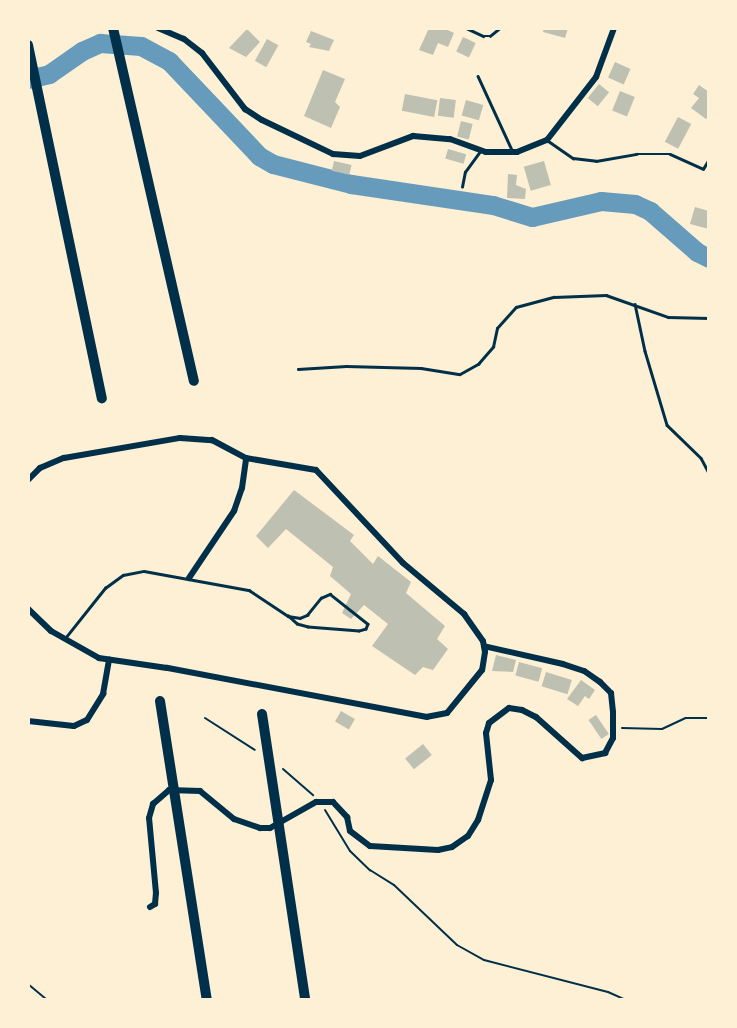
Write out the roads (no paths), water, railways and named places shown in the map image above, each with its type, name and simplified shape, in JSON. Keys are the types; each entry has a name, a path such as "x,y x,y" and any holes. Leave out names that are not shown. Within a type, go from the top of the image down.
{"highway":[{"path":"113,28 194,381"},
{"path":"28,45 102,398"},
{"path":"160,701 207,1000"},
{"path":"262,714 305,1000"}],"street":[{"path":"158,28 184,39 202,53 246,109 288,134 333,154 360,156 413,136 450,139 481,150 513,152 547,140 596,78 614,28"},
{"path":"28,480 40,468 65,458 180,438 212,440 246,458 316,470 403,563 464,614 484,646 482,670 447,713 427,717 109,660 81,650 51,631 28,609"},
{"path":"189,578 234,511 246,458"},
{"path":"150,907 155,904 156,893 149,818 153,804 161,795 179,788 200,791 234,819 260,828 270,828 319,801 333,802 341,808 350,831 369,846 438,850 452,847 468,836 486,803 491,780 486,733 489,723 509,708 522,710 536,718 582,758 605,753 613,738 611,693 584,671 484,646"},
{"path":"28,721 74,726 87,720 103,694 109,660"}],"lane":[{"path":"466,28 483,36 490,36 500,28"},
{"path":"478,76 513,152"},
{"path":"547,140 573,159 596,161 636,154 670,154 703,169 709,159"},
{"path":"461,187 465,172 481,150"},
{"path":"298,369 346,366 421,368 460,374 478,364 493,348 497,328 516,307 531,301 570,296 606,295 668,317 709,318"},
{"path":"635,304 645,351 667,425 701,458 709,473"},
{"path":"65,639 105,588 123,575 144,571 249,590 297,624 308,627 359,631 366,629 368,624 330,594 321,598 307,615 300,618 288,616"}],"waterway":[{"path":"28,79 49,74 82,51 100,43 141,46 169,61 259,156 273,164 351,184 493,205 532,217 601,201 635,204 650,211 697,252 709,258"}]}
